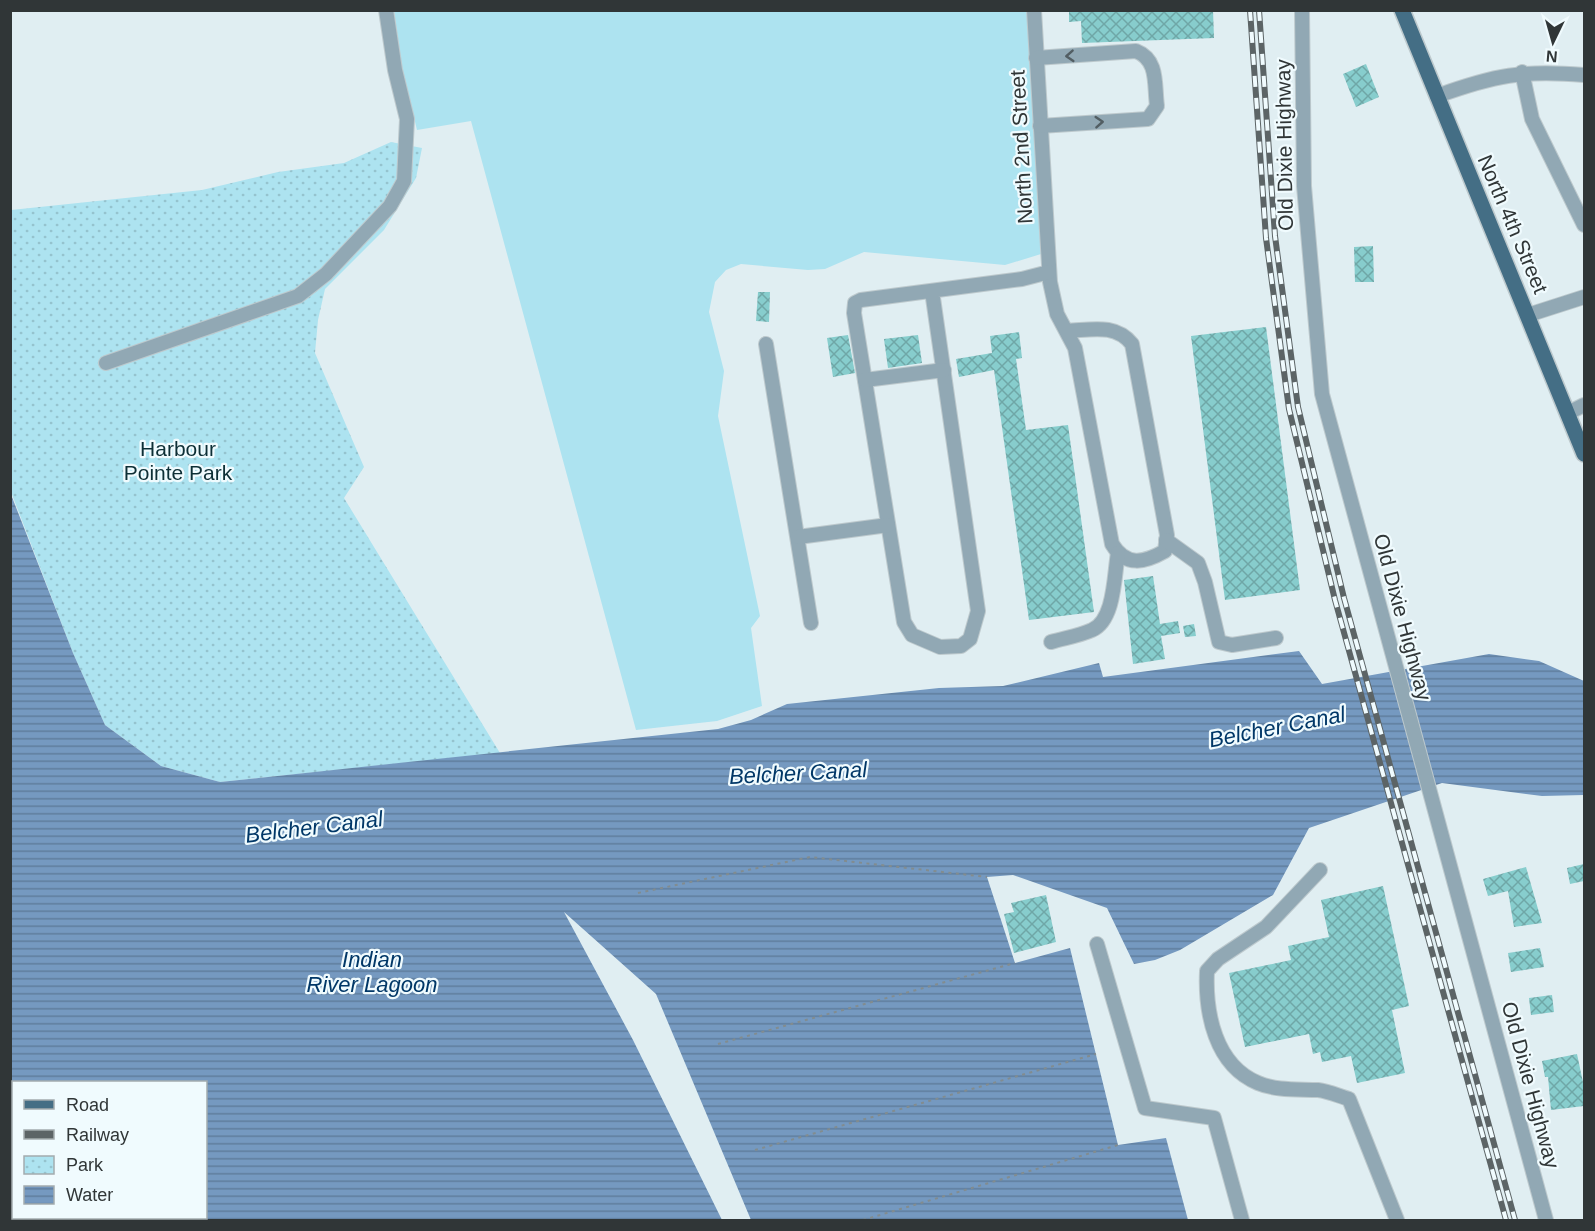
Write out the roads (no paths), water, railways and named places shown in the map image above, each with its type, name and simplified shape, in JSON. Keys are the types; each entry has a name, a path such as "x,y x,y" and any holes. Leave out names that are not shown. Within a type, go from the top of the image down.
{"main road":[{"name":"North 4th Street","path":"1402,10 1584,454"}],"street":[{"path":"106,363 298,296 327,274 390,206 404,182 407,119 395,70 386,10"},
{"name":"North 2nd Street","path":"1034,10 1049,277 1057,314 1075,348 1112,543 1118,554"},
{"name":"Old Dixie Highway","path":"1302,10 1304,186 1322,394 1546,1221"},
{"path":"1036,58 1136,51 1152,61 1157,106 1148,119 1040,126"},
{"path":"1437,96 1474,83 1522,72 1584,75"},
{"path":"1522,72 1532,118 1584,225"},
{"path":"932,291 978,611 970,639 961,646 940,647 927,642 912,635 904,622 854,313 855,303 932,291 1049,277"},
{"path":"1528,315 1582,296"},
{"path":"1051,642 1093,630 1100,624 1108,609 1118,554 1129,561 1148,561 1165,551 1166,540 1132,344 1125,335 1110,328 1067,331"},
{"path":"766,344 812,623"},
{"path":"865,380 944,370"},
{"path":"1568,413 1584,405"},
{"path":"798,537 888,525"},
{"path":"1166,540 1197,563 1205,582 1219,642 1232,645 1276,638"},
{"path":"1320,870 1266,927 1218,959 1207,971 1206,995 1220,1051 1238,1069 1257,1083 1289,1090 1320,1090 1349,1099 1397,1221"},
{"path":"1097,944 1145,1108 1214,1118 1242,1221"}],"water":[{"name":"Indian River Lagoon","path":"10,492 73,653 105,725 161,766 220,782 718,729 751,720 787,704 939,688 1003,686 1099,663 1103,677 1299,651 1322,684 1489,654 1539,661 1584,681 1584,795 1542,796 1442,783 1309,828 1273,895 1180,950 1155,960 1134,964 1107,908 1013,875 987,877 1015,963 1070,948 1118,1145 1166,1138 1188,1220 751,1220 656,994 564,912 633,1040 722,1220 11,1220"}],"railway":[{"path":"1250,10 1266,238 1289,409 1335,600 1506,1220"},
{"path":"1259,10 1275,236 1298,407 1344,598 1515,1220"}],"park label":[{"name":"Harbour Pointe Park","path":"178,460"}],"water label":[{"name":"Belcher Canal","path":"1277,727"},
{"name":"Belcher Canal","path":"798,773"},
{"name":"Belcher Canal","path":"314,827"}]}
